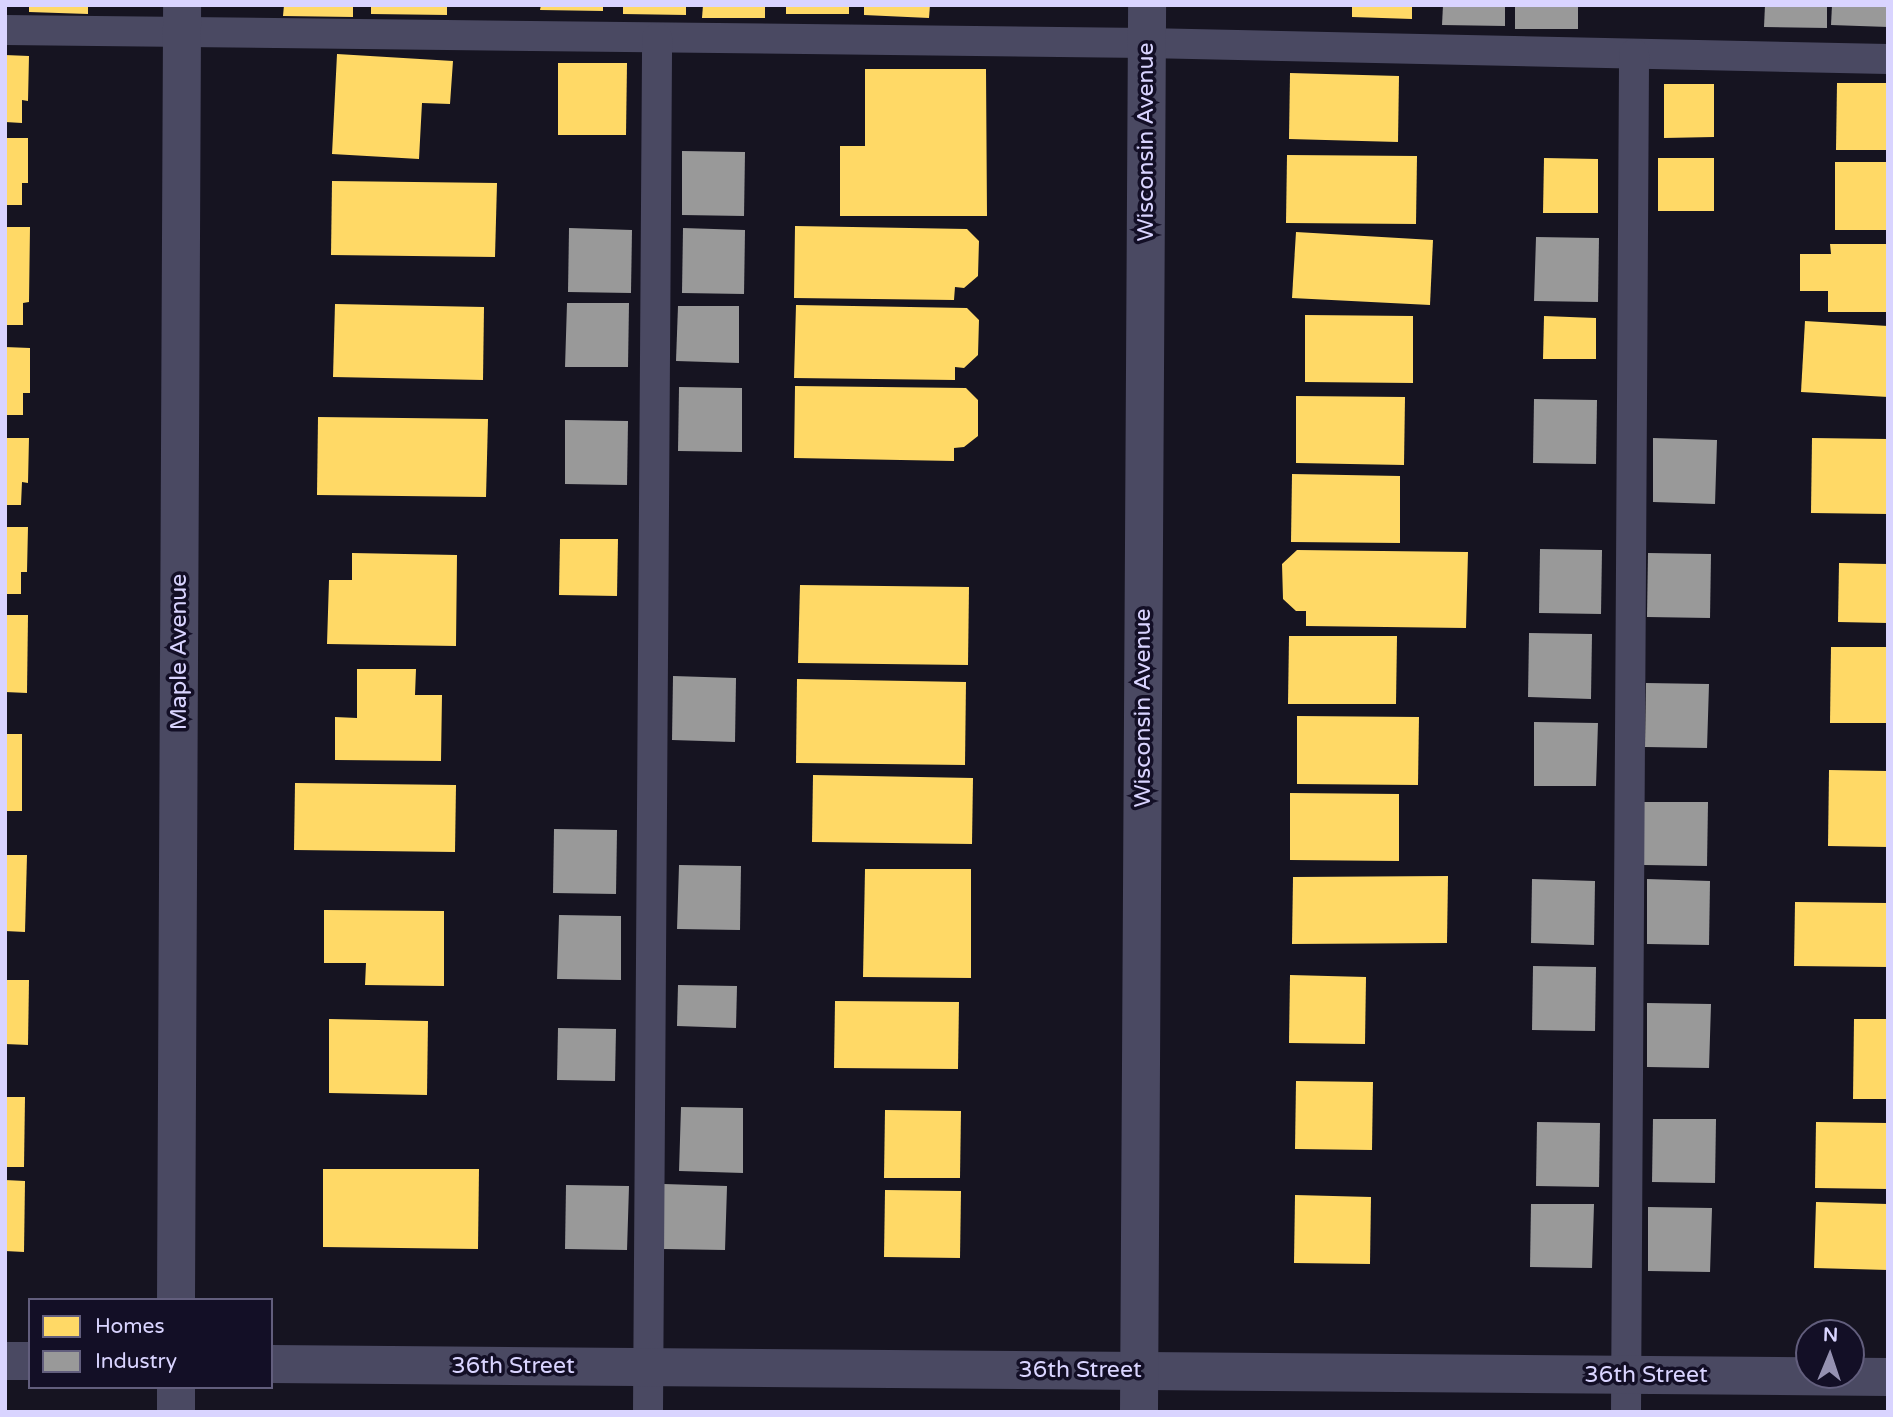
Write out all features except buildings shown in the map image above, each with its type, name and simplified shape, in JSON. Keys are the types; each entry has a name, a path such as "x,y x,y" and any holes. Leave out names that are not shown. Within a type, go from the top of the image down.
{"street":[{"name":"Wisconsin Avenue","path":"1139,1412 1147,5"},
{"name":"Maple Avenue","path":"176,1298 182,20"},
{"path":"5,1361 28,1361"},
{"name":"36th Street","path":"273,1364 1139,1370 1626,1393 1888,1377"},
{"path":"176,1389 176,1412"}],"lane":[{"path":"5,30 182,20 657,38 1146,43 1888,59"},
{"path":"648,1412 657,38"},
{"path":"1626,1393 1634,54"}]}
